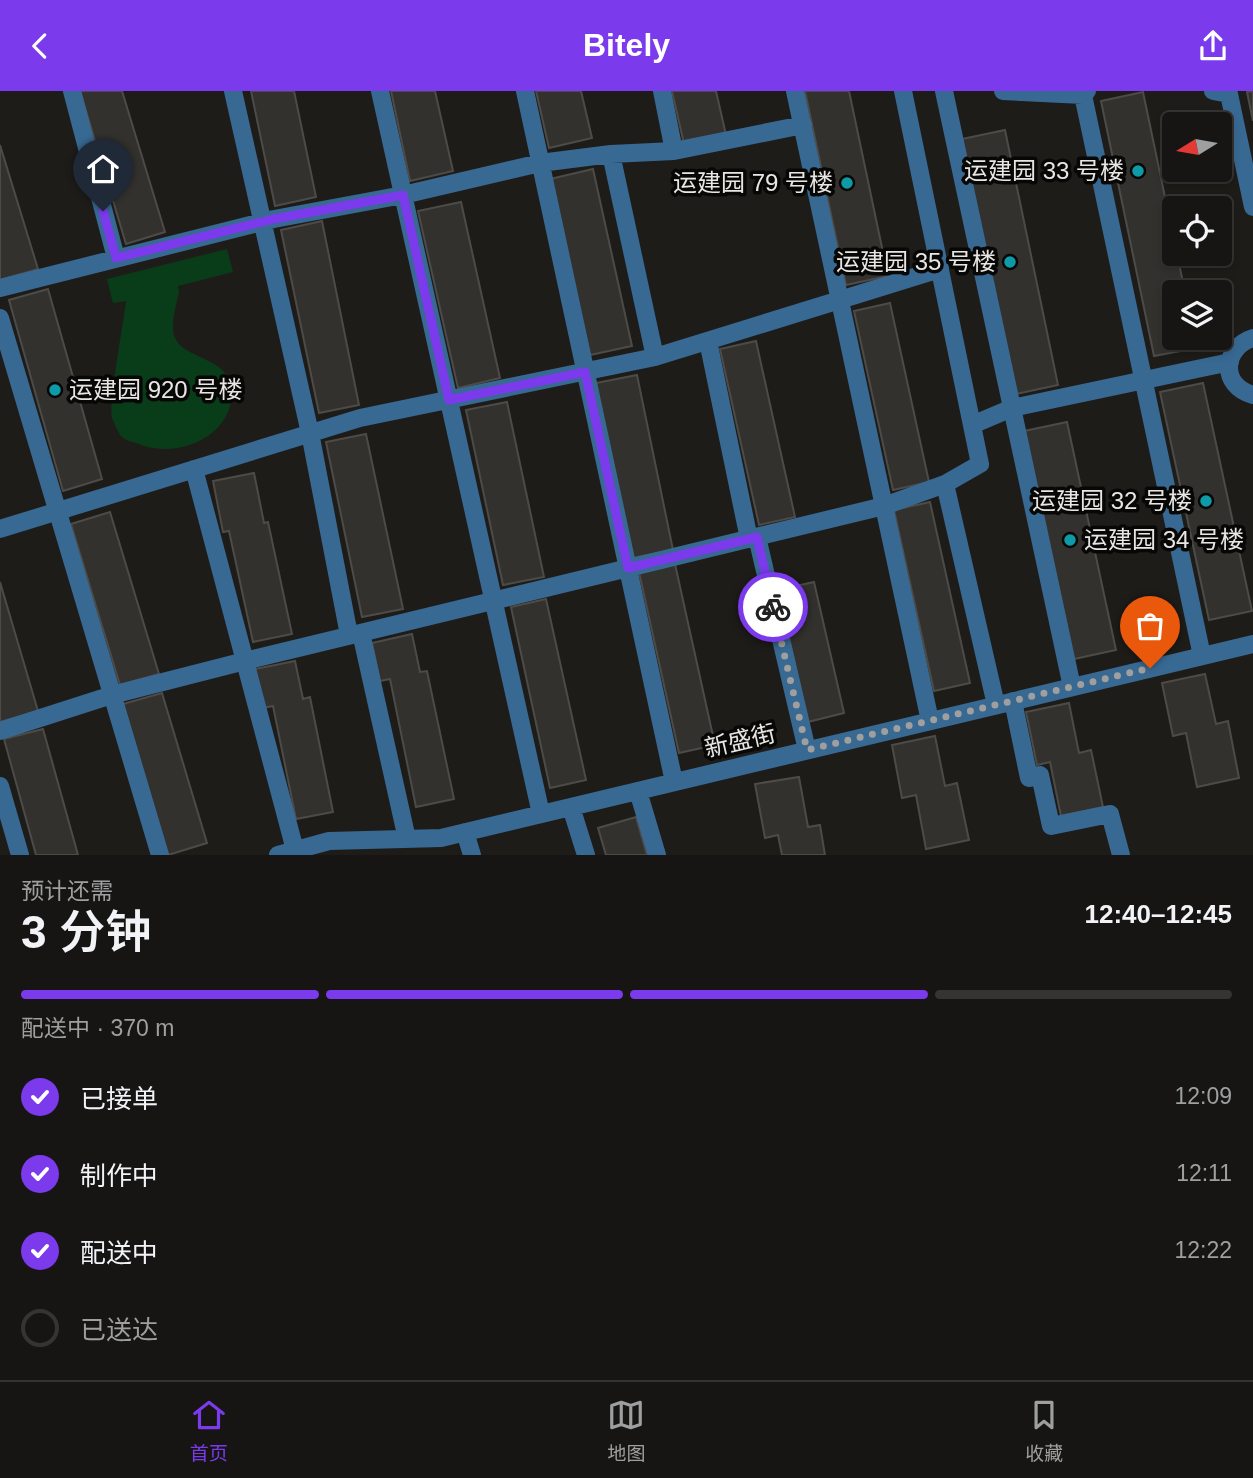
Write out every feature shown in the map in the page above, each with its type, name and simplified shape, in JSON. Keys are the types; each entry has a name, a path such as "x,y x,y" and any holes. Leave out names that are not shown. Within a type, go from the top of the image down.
{"street":[{"path":"72,91 116,258"},
{"path":"233,91 355,634 407,839"},
{"path":"380,91 541,814"},
{"path":"525,91 674,782"},
{"path":"662,91 674,151"},
{"path":"795,91 930,721"},
{"path":"0,731 112,695 245,661 884,506 945,484 980,464 903,91"},
{"path":"944,91 1072,687"},
{"path":"1003,91 1085,93 1202,656"},
{"path":"1213,91 1229,94 1253,207"},
{"path":"0,288 263,221 403,195 540,163 611,154 674,151 803,125"},
{"path":"611,154 655,357"},
{"path":"0,530 360,418 655,357 940,269"},
{"path":"0,318 160,855"},
{"path":"1253,338 1236,348 1230,362 1230,375 1234,384 1253,395"},
{"path":"708,341 753,538 807,750"},
{"path":"972,425 1012,408 1230,362"},
{"path":"194,469 245,661 286,853"},
{"path":"945,484 1005,703 1029,778 1040,775 1051,826 1110,814 1121,855"},
{"name":"新盛街","path":"286,853 329,841 441,838 1253,644"},
{"path":"0,786 20,855"},
{"path":"638,791 657,855"},
{"path":"571,807 586,855"},
{"path":"465,832 472,855"}],"green space":[{"path":"227,249 233,272 178,286 173,324 176,340 184,348 216,365 225,374 231,385 231,401 226,415 207,437 180,448 150,447 125,439 116,428 111,410 126,301 113,303 107,279"}],"building":[{"path":"80,91 122,91 165,232 126,244"},
{"path":"251,91 294,91 316,197 275,206"},
{"path":"391,91 435,91 453,171 410,181"},
{"path":"536,91 581,91 592,138 549,148"},
{"path":"672,91 716,91 726,135 684,144"},
{"name":"运建园 79 号楼","path":"805,91 849,91 888,276 846,285"},
{"path":"1253,91 1253,121 1247,92"},
{"name":"运建园 33 号楼","path":"1143,92 1165,196 1162,196 1162,266 1180,266 1182,280 1162,280 1162,350 1186,350 1154,356 1101,101"},
{"name":"运建园 35 号楼","path":"1005,130 1058,385 1016,394 962,139"},
{"path":"0,145 38,269 0,280"},
{"path":"593,169 632,346 590,355 550,179"},
{"path":"461,202 500,378 458,388 418,211"},
{"path":"322,221 359,405 319,413 281,230"},
{"name":"运建园 920 号楼","path":"48,289 102,479 63,491 9,300"},
{"path":"890,303 929,482 893,490 854,311"},
{"path":"756,341 795,517 759,525 720,349"},
{"path":"637,375 673,550 632,558 596,383"},
{"name":"运建园 32 号楼","path":"1203,383 1252,611 1209,620 1160,392"},
{"path":"507,402 544,577 503,585 466,410"},
{"name":"运建园 34 号楼","path":"1067,422 1116,650 1074,659 1024,431"},
{"path":"366,434 403,609 362,617 326,442"},
{"path":"254,473 264,523 268,522 292,634 253,642 229,531 223,532 213,481"},
{"path":"930,502 970,683 934,691 894,510"},
{"path":"110,512 159,674 120,685 71,524"},
{"path":"675,564 715,745 679,753 639,572"},
{"path":"0,582 38,711 0,722"},
{"path":"814,582 844,713 808,722 778,590"},
{"path":"546,599 586,780 550,788 511,607"},
{"path":"412,634 420,672 427,671 454,799 416,807 390,679 380,681 372,643"},
{"path":"295,661 303,699 310,697 333,812 296,819 273,706 263,708 255,669"},
{"path":"1205,674 1216,724 1228,721 1239,778 1197,787 1186,733 1173,736 1162,683"},
{"path":"162,693 207,843 168,855 123,704"},
{"path":"1069,703 1079,753 1091,750 1103,807 1061,816 1050,762 1037,765 1026,712"},
{"path":"43,729 78,855 36,855 4,739"},
{"path":"935,736 945,786 957,783 969,840 926,849 916,795 902,798 892,745"},
{"path":"799,777 808,827 820,825 825,855 782,855 778,835 765,838 755,784"},
{"path":"636,817 647,855 606,855 598,828"}],"way so far":[{"path":"773,607 807,750 1150,668"}],"place":[{"name":"运建园 33 号楼","path":"1138,171"},
{"name":"运建园 79 号楼","path":"847,183"},
{"name":"运建园 35 号楼","path":"1010,262"},
{"name":"运建园 920 号楼","path":"55,390"},
{"name":"运建园 32 号楼","path":"1206,501"},
{"name":"运建园 34 号楼","path":"1070,540"}],"route":[{"path":"103,211 116,258 274,219 403,195 449,400 585,372 628,568 757,537 773,607"}]}
